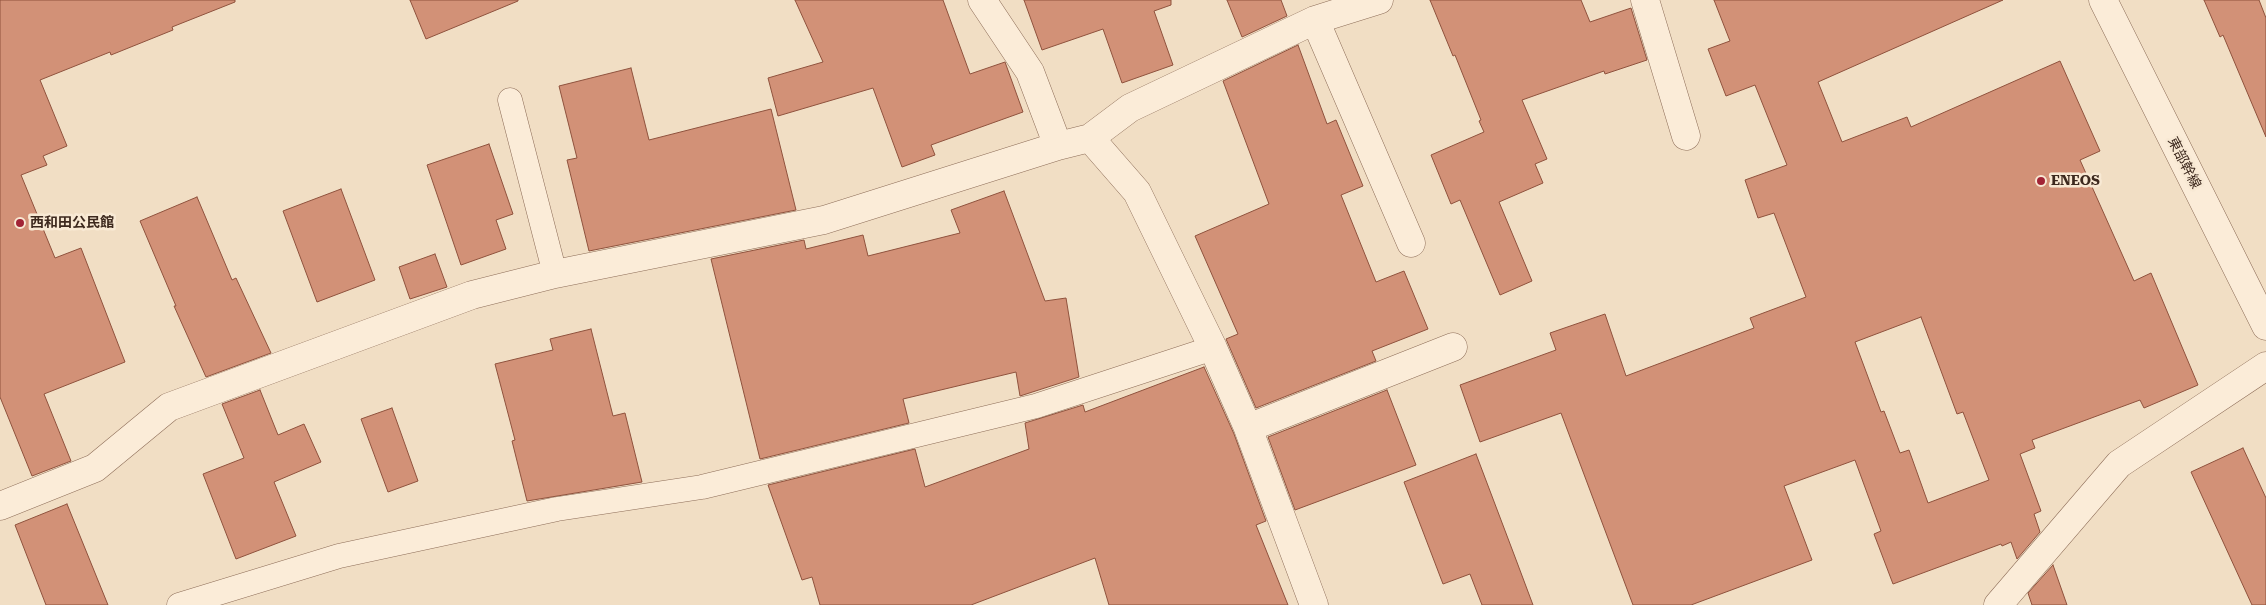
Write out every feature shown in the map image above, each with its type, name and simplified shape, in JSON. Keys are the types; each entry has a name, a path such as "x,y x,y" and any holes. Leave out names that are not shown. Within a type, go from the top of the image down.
{"street":[{"path":"982,0 1030,72 1058,146"},
{"path":"0,506 96,468 169,407 472,295 555,274 824,220 1058,146 1090,138 1130,108 1315,20 1379,0"},
{"path":"1645,0 1686,136"},
{"name":"東部幹線","path":"2103,0 2266,326"},
{"path":"1315,20 1411,243"},
{"path":"1090,138 1137,192 1213,348 1248,428 1314,605"},
{"path":"1248,428 1453,347"},
{"path":"1998,605 2119,464 2266,366"}],"lane":[{"path":"510,100 555,274"},
{"path":"179,605 339,556 557,510 702,487 1027,409 1213,348"}],"building":[{"path":"0,0 235,0 235,2 172,27 173,30 111,55 110,52 40,80 67,146 43,156 47,165 21,175 55,258 81,248 125,362 44,394 71,461 32,476 0,397"},
{"path":"410,0 518,0 518,1 426,39"},
{"path":"795,0 943,0 970,74 1005,62 1023,112 931,145 935,155 902,167 873,88 778,116 768,78 823,62"},
{"path":"1024,0 1171,0 1171,5 1154,11 1173,65 1122,83 1103,29 1042,50"},
{"path":"1227,0 1281,0 1287,16 1242,37"},
{"path":"1430,0 1581,0 1590,22 1631,8 1647,60 1605,74 1604,71 1522,100 1547,159 1535,164 1543,183 1499,202 1532,281 1500,295 1460,200 1451,204 1431,155 1484,132 1455,55 1453,56"},
{"path":"1714,0 2003,0 1818,82 1842,142 1907,117 1911,127 2060,61 2100,151 2080,160 2134,281 2151,273 2198,385 2144,408 2140,400 2032,440 2035,448 2020,454 2041,511 2034,514 2040,532 2017,559 2011,542 2002,546 2001,544 1893,584 1874,534 1881,531 1855,460 1784,486 1812,560 1691,605 1633,605 1561,413 1480,442 1460,385 1556,350 1550,333 1605,314 1626,376 1754,328 1750,318 1806,297 1774,213 1758,218 1745,180 1787,165 1755,85 1726,96 1708,49 1730,41","holes":["1921,317 1957,414 1963,412 1989,480 1928,503 1909,450 1900,453 1884,411 1881,412 1855,342"]},
{"path":"2204,0 2259,0 2266,18 2266,137 2223,35 2220,37"},
{"path":"1298,45 1327,124 1336,120 1363,186 1341,195 1376,282 1404,271 1428,329 1372,351 1376,361 1256,408 1226,339 1238,334 1195,236 1269,204 1223,81"},
{"path":"631,68 649,140 771,109 796,210 589,251 567,160 577,158 559,86"},
{"path":"489,144 513,214 496,220 506,249 461,265 427,165"},
{"path":"341,189 375,280 317,302 283,211"},
{"path":"1004,191 1045,301 1066,298 1079,377 1020,396 1016,372 903,399 909,423 760,459 711,259 804,240 806,249 863,235 868,256 960,233 951,210"},
{"path":"197,197 232,280 236,278 271,353 206,377 174,306 176,306 140,221"},
{"path":"435,254 447,287 410,299 399,267"},
{"path":"591,329 613,416 625,413 642,482 527,501 512,441 515,440 495,364 553,350 550,339"},
{"path":"1204,367 1234,434 1266,521 1256,525 1288,605 1109,605 1095,558 971,605 820,605 812,577 802,580 768,485 915,449 925,487 1029,449 1025,423 1083,405 1085,412"},
{"path":"260,390 278,435 304,424 321,462 274,482 296,536 236,559 203,474 244,458 222,404"},
{"path":"1387,390 1416,465 1295,510 1268,437"},
{"path":"392,408 418,481 388,492 361,419"},
{"path":"2243,448 2266,498 2266,605 2252,605 2191,472"},
{"path":"1476,454 1533,605 1482,605 1470,574 1443,584 1404,482"},
{"path":"67,504 108,605 46,605 15,525"},
{"path":"2053,565 2067,605 2032,605 2028,593"}],"place":[{"name":"ENEOS","path":"2041,181"},
{"name":"西和田公民館","path":"20,223"}]}
